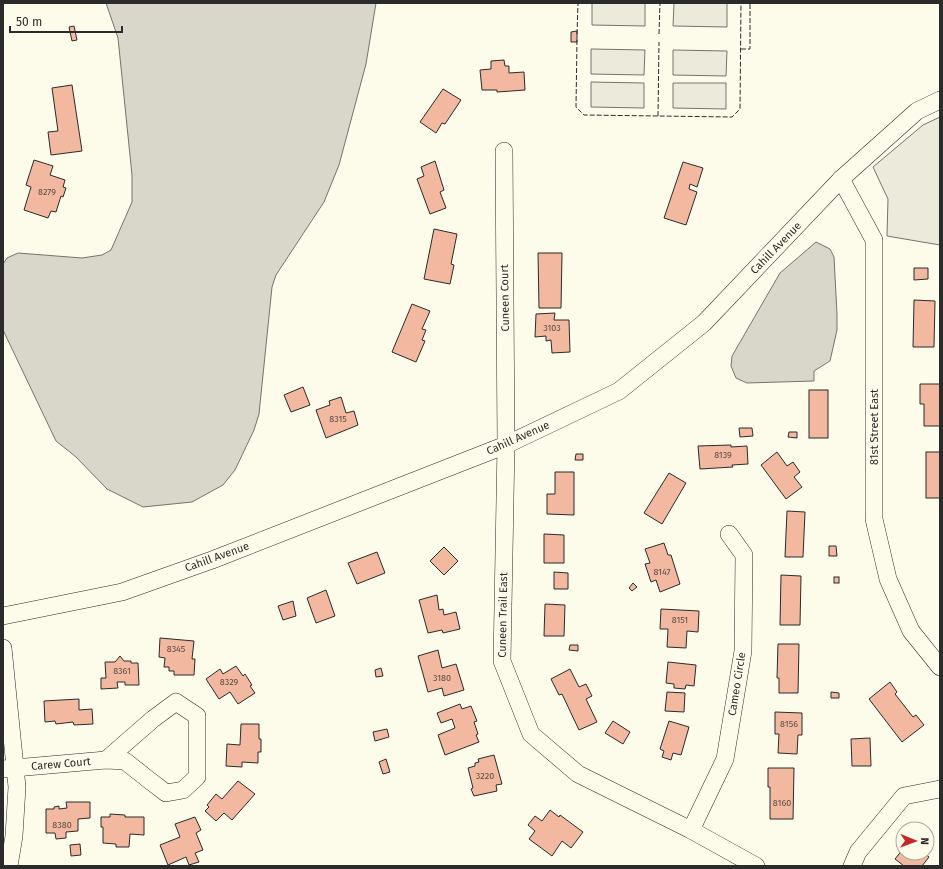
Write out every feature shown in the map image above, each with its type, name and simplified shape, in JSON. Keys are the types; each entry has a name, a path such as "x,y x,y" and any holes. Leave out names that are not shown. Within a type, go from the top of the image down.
{"street":[{"name":"Cahill Avenue","path":"3,616 122,592 212,560 506,445 619,391 704,323 841,179 917,112 940,100"},
{"name":"Cuneen Court","path":"504,151 506,445"},
{"name":"81st Street East","path":"841,179 874,240 874,519 888,579 911,631 940,667"},
{"name":"Cuneen Trail East","path":"506,445 502,662 530,734 578,774 691,830 756,866"},
{"name":"Cameo Circle","path":"691,830 725,759 743,651 744,556 729,534"},
{"path":"3,648 9,769 18,787 14,836 9,866"},
{"name":"Carew Court","path":"9,769 106,760 125,761 166,792 183,790 197,777 197,716 176,702 153,719 106,760"},
{"path":"852,866 858,852 904,796 940,789"}],"shaded area":[{"path":"106,3 376,3 366,64 339,165 324,202 276,275 272,287 259,414 254,430 235,470 223,485 192,502 143,507 107,489 76,457 56,441 3,330 3,264 7,258 18,253 82,258 102,255 111,250 132,202 132,175 118,38"},
{"path":"592,3 645,3 645,26 592,25"},
{"path":"674,3 727,3 727,27 673,26"},
{"path":"591,49 645,50 644,75 591,74"},
{"path":"673,50 727,51 726,76 673,75"},
{"path":"591,82 644,83 644,108 591,107"},
{"path":"673,83 726,83 726,109 673,108"},
{"path":"940,117 940,245 887,236 888,199 873,167 923,125"},
{"path":"816,242 830,249 834,257 837,330 830,361 814,371 814,381 747,383 736,378 731,366 732,356 780,273"}],"building":[{"path":"74,26 77,40 72,41 69,27"},
{"path":"577,31 577,42 571,42 571,32"},
{"path":"504,60 505,66 509,66 509,73 524,72 525,90 497,92 497,90 482,90 480,70 491,69 491,61"},
{"path":"72,85 82,151 51,155 48,132 58,131 52,88"},
{"path":"443,89 461,100 445,124 442,123 436,133 420,122"},
{"path":"34,160 53,166 50,175 65,180 63,187 66,188 63,197 61,196 56,212 51,211 48,218 24,210 31,187 26,185"},
{"path":"435,161 444,190 440,192 446,208 430,214 417,179 424,176 421,167"},
{"path":"683,162 703,168 697,187 690,184 689,189 697,192 686,225 664,218"},
{"path":"434,229 457,234 451,264 454,265 450,284 424,279"},
{"path":"538,253 562,253 561,308 539,308"},
{"path":"914,268 928,268 928,279 914,280"},
{"path":"914,300 935,301 934,347 913,347"},
{"path":"412,304 430,311 422,329 426,330 422,340 425,341 416,362 392,352"},
{"path":"555,313 554,320 569,320 570,352 552,353 551,340 546,341 546,336 535,337 536,314"},
{"path":"920,384 940,384 940,426 924,426 924,404 920,404"},
{"path":"303,387 310,405 291,412 284,395"},
{"path":"809,390 828,390 828,438 809,438"},
{"path":"341,397 346,413 354,411 358,425 326,438 316,410 330,405 329,401"},
{"path":"739,428 752,428 753,436 740,437"},
{"path":"789,432 797,432 797,438 788,437"},
{"path":"731,445 731,447 747,446 748,464 732,465 733,467 700,469 698,446"},
{"path":"777,452 787,466 793,462 800,472 794,477 802,487 786,499 761,465"},
{"path":"926,452 940,452 940,498 926,498"},
{"path":"576,454 583,454 583,460 575,460"},
{"path":"555,472 574,472 574,515 547,514 547,494 555,494"},
{"path":"669,473 686,483 662,524 644,513"},
{"path":"787,511 805,512 803,557 785,557"},
{"path":"544,534 564,535 564,563 544,563"},
{"path":"664,543 668,555 671,555 680,584 660,592 656,580 651,582 645,564 650,563 645,549"},
{"path":"829,546 836,546 837,556 829,556"},
{"path":"444,547 458,561 444,575 430,561"},
{"path":"377,552 385,573 357,584 348,563"},
{"path":"554,572 568,573 568,589 554,589"},
{"path":"781,575 801,576 800,625 780,625"},
{"path":"834,577 839,577 839,583 834,583"},
{"path":"633,583 637,587 632,591 629,588"},
{"path":"326,590 335,616 316,623 307,598"},
{"path":"437,595 439,610 443,609 444,615 456,612 460,629 443,633 442,630 428,633 419,600"},
{"path":"293,601 296,616 283,620 278,606"},
{"path":"545,604 565,605 564,636 544,636"},
{"path":"661,609 699,611 698,632 687,631 686,648 667,647 668,629 660,629"},
{"path":"160,638 194,641 192,659 195,659 194,675 174,675 174,671 169,671 169,667 164,667 165,658 159,657"},
{"path":"778,644 799,644 798,693 779,693 779,678 777,678"},
{"path":"570,645 578,645 578,651 569,650"},
{"path":"438,650 442,668 456,664 464,690 444,696 442,688 428,692 418,656"},
{"path":"120,656 124,661 138,663 139,685 125,685 125,682 117,682 118,688 101,689 101,678 106,678 105,662 115,662"},
{"path":"668,662 696,665 694,686 686,685 685,689 674,688 674,684 666,683"},
{"path":"236,666 243,676 245,674 255,693 238,704 230,692 219,699 206,679 220,669 223,674"},
{"path":"381,668 383,676 376,677 375,670"},
{"path":"570,669 579,687 586,684 592,696 586,699 597,722 579,730 562,694 559,695 551,679"},
{"path":"890,682 897,692 895,694 913,717 916,715 924,725 902,742 869,699"},
{"path":"667,692 685,693 684,712 665,711"},
{"path":"831,692 839,693 839,698 831,698"},
{"path":"79,699 79,710 92,709 93,724 74,725 73,722 56,724 55,721 45,722 44,701"},
{"path":"460,704 462,709 471,706 477,721 474,722 478,734 476,735 479,742 445,755 438,735 455,728 452,719 441,723 437,713"},
{"path":"775,712 802,713 802,735 798,735 797,754 778,753 779,734 775,734"},
{"path":"613,721 630,732 623,744 605,733"},
{"path":"669,721 689,727 681,755 673,753 671,760 662,757 664,751 660,749"},
{"path":"241,724 259,724 261,752 258,752 258,763 242,762 242,767 226,766 227,744 240,745"},
{"path":"387,729 389,737 375,741 373,732"},
{"path":"870,738 871,766 852,766 851,739"},
{"path":"494,755 502,784 496,785 497,791 474,796 471,789 473,788 468,768 475,766 475,763 479,762 478,759"},
{"path":"386,759 390,772 383,774 379,762"},
{"path":"768,768 794,768 793,819 770,819 770,787 768,787"},
{"path":"238,781 255,794 232,820 224,813 216,821 205,811 209,807 207,805 216,794 222,799"},
{"path":"66,802 90,802 90,818 78,819 78,831 66,832 66,838 56,839 55,833 46,833 46,809 54,809 54,807 59,806 59,809 67,808"},
{"path":"550,810 559,817 560,815 583,832 571,848 562,841 552,856 529,839 535,831 528,825 535,816 542,821"},
{"path":"110,814 125,815 125,817 144,817 144,835 130,834 129,847 116,847 116,844 103,843 103,827 101,827 101,817 110,817"},
{"path":"195,817 201,830 196,833 203,850 195,853 199,862 189,865 186,857 168,865 160,845 180,837 175,824"},
{"path":"80,844 81,855 71,856 70,845"},
{"path":"898,861 926,861 922,866 904,866"}],"fence":[{"path":"577,34 578,3"},
{"path":"659,34 660,3"},
{"path":"577,40 576,107 584,115 732,117 740,109 741,3"},
{"path":"741,49 750,49 750,3"},
{"path":"658,116 659,42"}]}
